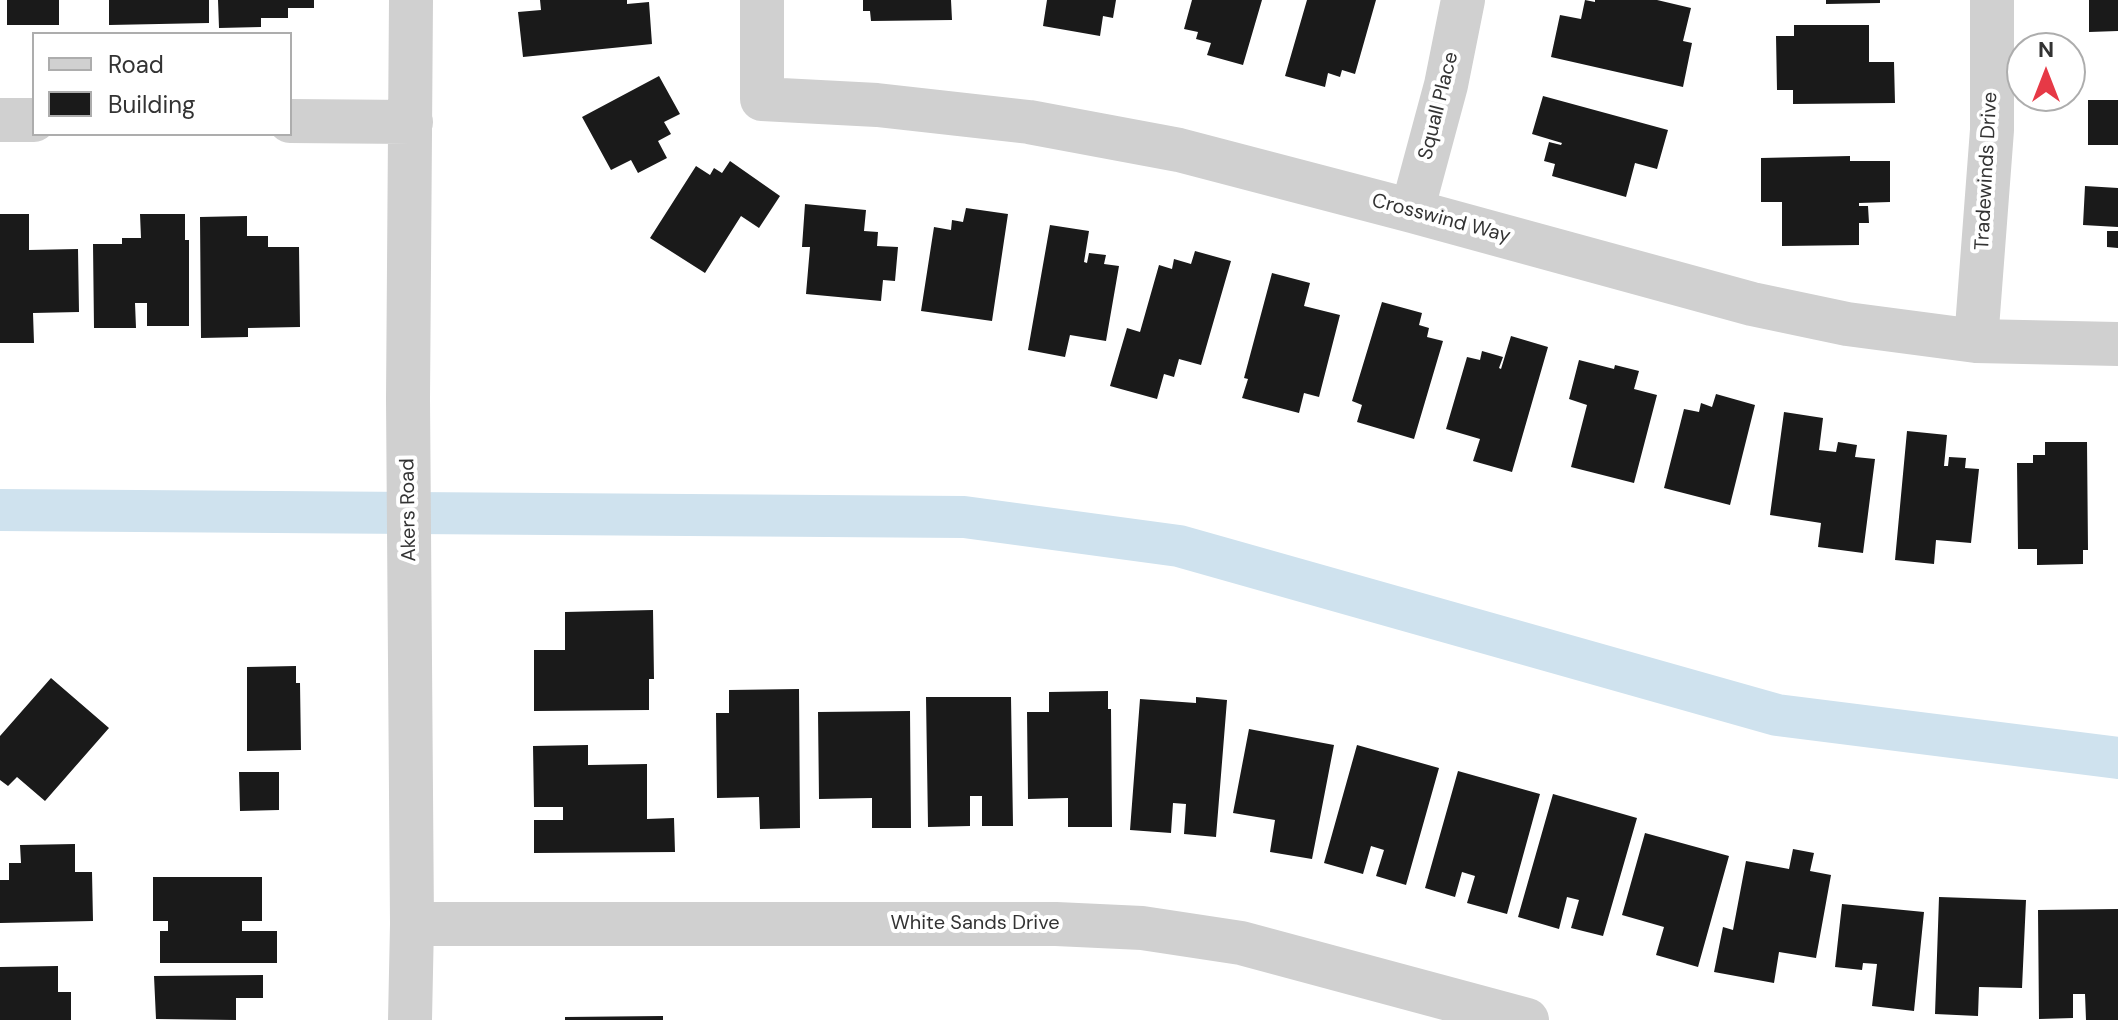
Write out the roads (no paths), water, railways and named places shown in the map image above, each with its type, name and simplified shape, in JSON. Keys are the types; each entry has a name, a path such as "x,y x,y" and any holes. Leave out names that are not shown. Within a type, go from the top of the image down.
{"street":[{"name":"Akers Road","path":"410,1020 408,399 411,0"},
{"name":"Crosswind Way","path":"762,0 762,99 877,105 1029,122 1179,150 1752,304 1847,324 1976,341 2118,344"},
{"name":"Squall Place","path":"1412,211 1446,85 1463,0"},
{"name":"Tradewinds Drive","path":"1976,341 1992,130 1992,0"},
{"path":"0,120 32,120"},
{"path":"292,121 411,122"},
{"name":"White Sands Drive","path":"412,924 1056,924 1142,928 1241,943 1527,1020"}],"waterway":[{"path":"0,510 964,517 1179,546 1777,715 2118,758"}]}
